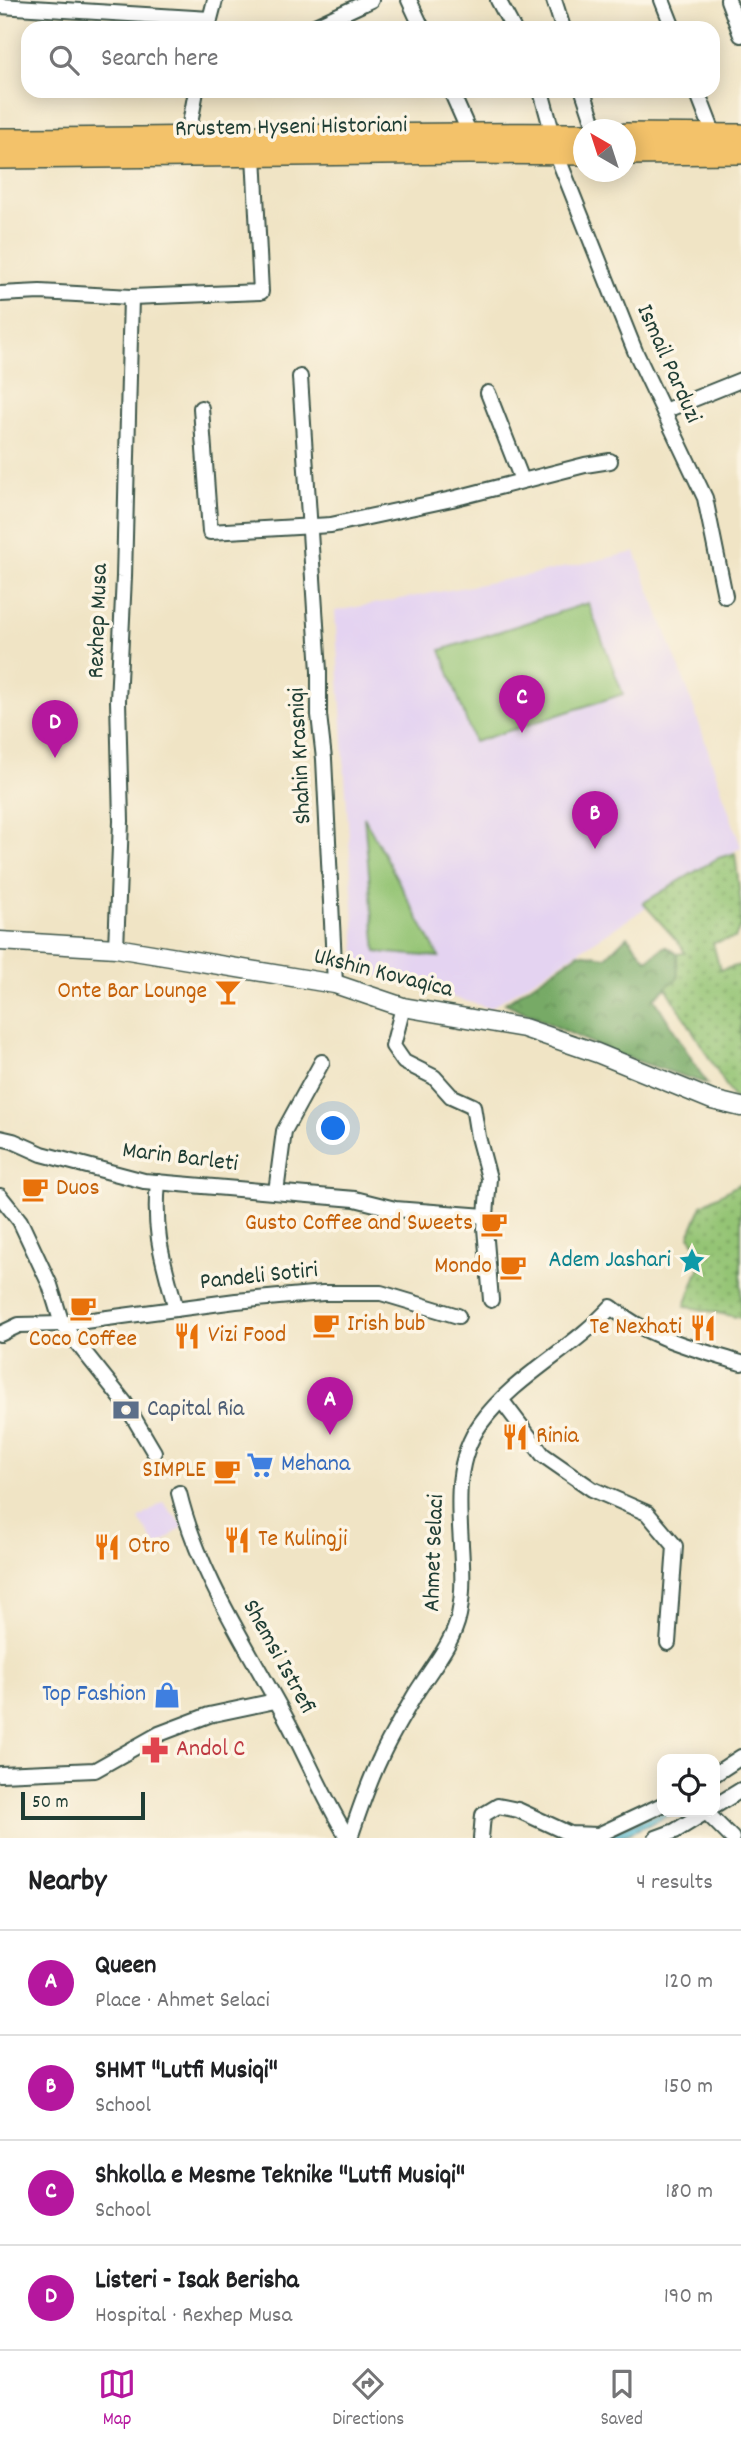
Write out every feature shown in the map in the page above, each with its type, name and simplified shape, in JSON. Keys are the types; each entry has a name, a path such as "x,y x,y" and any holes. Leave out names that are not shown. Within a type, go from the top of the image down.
{"main road":[{"name":"Rrustem Hyseni Historiani","path":"0,140 187,140 470,134 555,144 573,150"},
{"path":"636,135 741,136"},
{"name":"Rrustem Hyseni Historiani","path":"0,157 254,155 555,144 573,138"},
{"path":"636,153 741,152"}],"street":[{"path":"210,21 215,0"},
{"path":"326,21 372,0"},
{"path":"409,0 419,21"},
{"path":"498,0 509,21"},
{"path":"554,0 561,21"},
{"path":"662,0 670,21"},
{"path":"728,0 741,35"},
{"path":"0,6 174,21"},
{"path":"187,140 195,98"},
{"path":"454,98 470,134"},
{"name":"Ismail Parduzi","path":"543,98 555,144 635,351 705,498 725,597"},
{"path":"585,98 592,119"},
{"path":"700,98 714,135"},
{"path":"0,294 40,292 131,297 261,292 254,155"},
{"name":"Rexhep Musa","path":"116,948 121,821 118,701 131,297"},
{"name":"Shahin Krasniqi","path":"300,377 319,670 319,715 324,759 335,984"},
{"path":"664,411 741,380"},
{"path":"488,393 522,480"},
{"path":"201,408 210,532 331,525 452,499 584,464 610,461"},
{"name":"Ukshin Kovaqica","path":"0,941 116,948 335,984 403,1007 524,1028 597,1053 712,1100 741,1107"},
{"path":"403,1007 393,1046 404,1062 434,1077 451,1096 473,1106 489,1178 485,1216 491,1300"},
{"path":"276,1192 284,1131 322,1062"},
{"name":"Marin Barleti","path":"0,1138 42,1154 144,1181 355,1199 395,1209 485,1216"},
{"path":"158,1182 155,1212 157,1242 176,1309"},
{"path":"0,1196 20,1221 50,1285 62,1324 125,1404 154,1452"},
{"name":"Pandeli Sotiri","path":"0,1334 19,1325 62,1324 323,1293 381,1293 458,1316"},
{"name":"Ahmet Selaci","path":"349,1838 380,1757 449,1640 459,1617 460,1488 466,1453 481,1422 516,1387 592,1327 611,1307 623,1317 670,1342 741,1363"},
{"path":"502,1401 542,1455 592,1489 647,1513 675,1546 668,1643"},
{"name":"Shemsi Istrefi","path":"179,1493 187,1525 231,1621 349,1838"},
{"path":"0,1773 95,1770 159,1734 184,1724 209,1715 275,1700"},
{"path":"720,1771 741,1757"},
{"path":"720,1803 741,1790"},
{"path":"481,1838 483,1815 498,1806 518,1810 570,1834 598,1835 657,1807"},
{"path":"656,1838 675,1831 698,1817"},
{"path":"711,1817 732,1838"}],"shaded area":[{"path":"635,552 686,685 741,847 490,1008 357,970 335,611 530,575"},
{"path":"163,1502 183,1526 157,1547 139,1519"}],"green space":[{"path":"588,603 623,694 474,742 441,650"},
{"path":"364,817 439,957 376,952"},
{"path":"735,853 741,926 735,938 713,943 720,970 741,965 741,1103 733,1097 666,987 678,978 677,954 685,953 643,903 718,858"},
{"path":"627,936 647,960 665,946 677,954 678,978 654,998 707,1084 613,1053 505,1003 579,953 606,957"},
{"path":"741,1183 741,1318 685,1306 703,1254 689,1236 702,1205"}],"water":[{"path":"657,1814 657,1817 666,1817 618,1838 598,1838"}],"place":[{"name":"Shkolla e Mesme Teknike \"Lutfi Musiqi\"","path":"522,733"},
{"name":"Listeri - Isak Berisha","path":"55,758"},
{"name":"SHMT \"Lutfi Musiqi\"","path":"595,849"},
{"name":"Onte Bar Lounge","path":"228,992"},
{"name":"Duos","path":"35,1189"},
{"name":"Gusto Coffee and Sweets","path":"494,1224"},
{"name":"Adem Jashari","path":"692,1261"},
{"name":"Mondo","path":"513,1267"},
{"name":"Coco Coffee","path":"83,1308"},
{"name":"Irish bub","path":"326,1325"},
{"name":"Te Nexhati","path":"703,1328"},
{"name":"Vizi Food","path":"187,1336"},
{"name":"Capital Ria","path":"126,1410"},
{"name":"Queen","path":"330,1435"},
{"name":"Rinia","path":"515,1437"},
{"name":"Mehana","path":"260,1465"},
{"name":"SIMPLE","path":"227,1471"},
{"name":"Te Kulingji","path":"237,1540"},
{"name":"Otro","path":"107,1547"},
{"name":"Top Fashion","path":"167,1695"},
{"name":"Andol C","path":"155,1750"}]}
